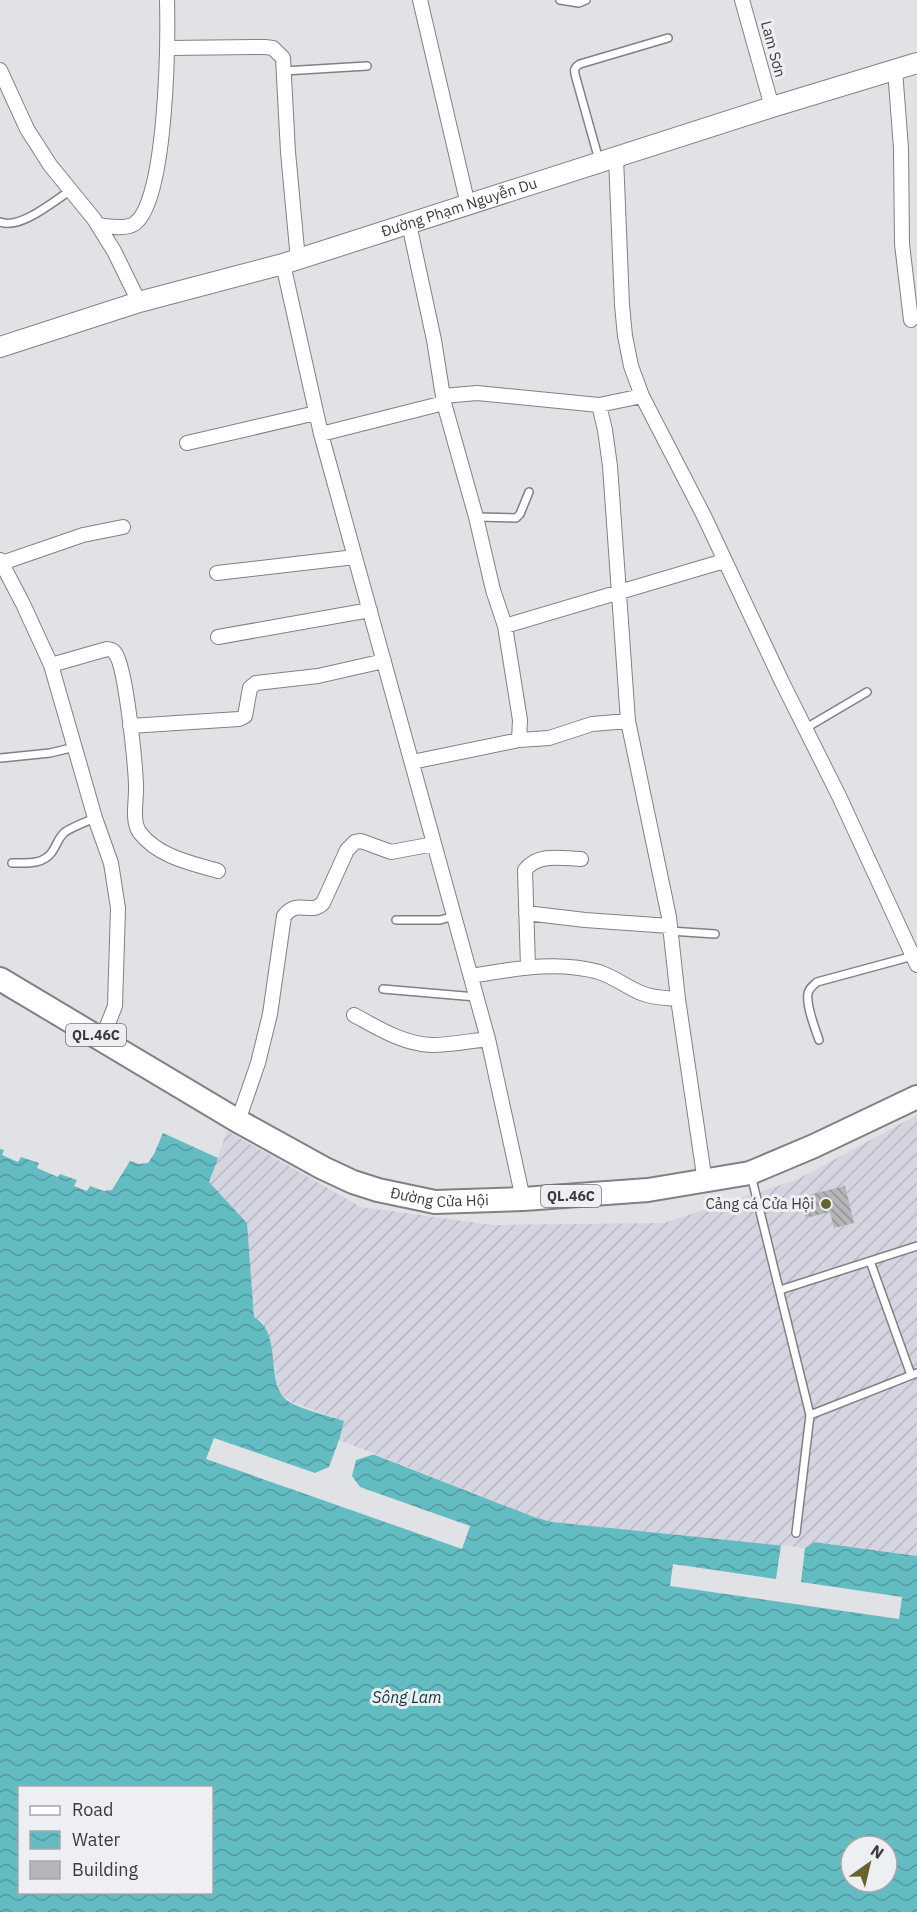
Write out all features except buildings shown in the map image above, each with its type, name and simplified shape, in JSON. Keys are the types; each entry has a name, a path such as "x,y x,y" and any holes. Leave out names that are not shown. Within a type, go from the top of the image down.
{"main road":[{"name":"Đường Phạm Nguyễn Du","path":"0,347 140,302 290,262 772,107 917,63"},
{"name":"Đường Cửa Hội","path":"0,979 233,1118 323,1168 353,1182 378,1190 435,1202 523,1199 648,1190 750,1173 814,1146 917,1097"}],"street":[{"path":"98,225 122,227 133,225 146,211 157,173 168,48 167,0"},
{"path":"420,0 468,205"},
{"name":"Lam Sơn","path":"742,0 772,107"},
{"path":"168,48 273,48 283,58 290,262 316,413 488,1039 523,1199"},
{"path":"0,70 27,129 50,165 98,225 140,302"},
{"path":"895,70 901,148 902,244 911,320"},
{"path":"608,160 625,336 642,396 704,516 868,857 915,961"},
{"path":"409,224 434,340 444,400 493,590 505,626 520,720 519,740"},
{"path":"321,434 477,393 599,405 642,396"},
{"path":"599,405 610,466 628,720 670,928 705,1182"},
{"path":"187,443 316,413"},
{"path":"102,1039 115,1006 118,908 111,863 95,818 51,665 1,561 83,535 123,527"},
{"path":"217,573 355,557"},
{"path":"505,626 724,561"},
{"path":"218,637 370,610"},
{"path":"51,665 107,649 113,650 122,674 130,726 136,784 136,824 139,832 165,853 218,871"},
{"path":"130,726 239,719 244,716 250,688 255,683 318,676 384,662"},
{"path":"412,762 519,740 549,738 592,724 628,720"},
{"path":"233,1118 258,1063 270,1014 284,916 292,908 314,909 324,903 347,850 355,842 391,852 434,844"},
{"path":"528,967 525,870 530,862 540,858 581,859"},
{"path":"526,913 670,928"},
{"path":"471,976 549,965 577,967 602,973 642,993 658,998 678,999"},
{"path":"354,1015 407,1041 432,1045 488,1039"}],"lane":[{"path":"560,0 579,3 586,0"},
{"path":"608,160 576,78 575,67 668,38"},
{"path":"284,71 367,66"},
{"path":"0,222 4,224 23,221 71,190"},
{"path":"476,517 516,518 529,492"},
{"path":"806,728 867,692"},
{"path":"1,758 50,753 75,747"},
{"path":"12,863 33,863 42,860 52,853 58,839 67,831 95,818"},
{"path":"396,920 440,920 454,916"},
{"path":"670,928 715,934"},
{"path":"819,1040 808,1002 810,987 817,982 915,961"},
{"path":"383,989 477,998"},
{"path":"750,1173 810,1415 796,1533"},
{"path":"780,1290 917,1246"},
{"path":"810,1415 914,1374 870,1261"}],"shaded area":[{"name":"Cảng cá Cửa Hội","path":"917,1115 917,1556 814,1542 805,1548 552,1522 534,1517 339,1440 344,1421 291,1402 280,1393 263,1322 254,1317 247,1223 209,1182 227,1131 361,1207 493,1225 664,1223 796,1180"}],"water":[{"name":"Sông Lam","path":"163,1133 218,1158 209,1182 247,1223 254,1317 263,1325 269,1336 277,1385 282,1395 291,1403 344,1421 339,1441 552,1522 805,1548 814,1542 917,1556 917,1912 0,1912 0,1149 4,1150 2,1155 18,1162 21,1157 39,1163 37,1168 58,1177 60,1174 77,1180 74,1186 87,1191 90,1186 104,1191 112,1190 130,1161 139,1164 148,1163"}],"pier":[{"path":"214,1438 315,1473 329,1467 339,1440 375,1454 356,1460 352,1476 360,1487 470,1526 462,1549 206,1459"},
{"path":"781,1545 805,1548 801,1582 902,1597 899,1619 670,1586 673,1564 776,1579"}],"place":[{"name":"Cảng cá Cửa Hội","path":"826,1204"}]}
